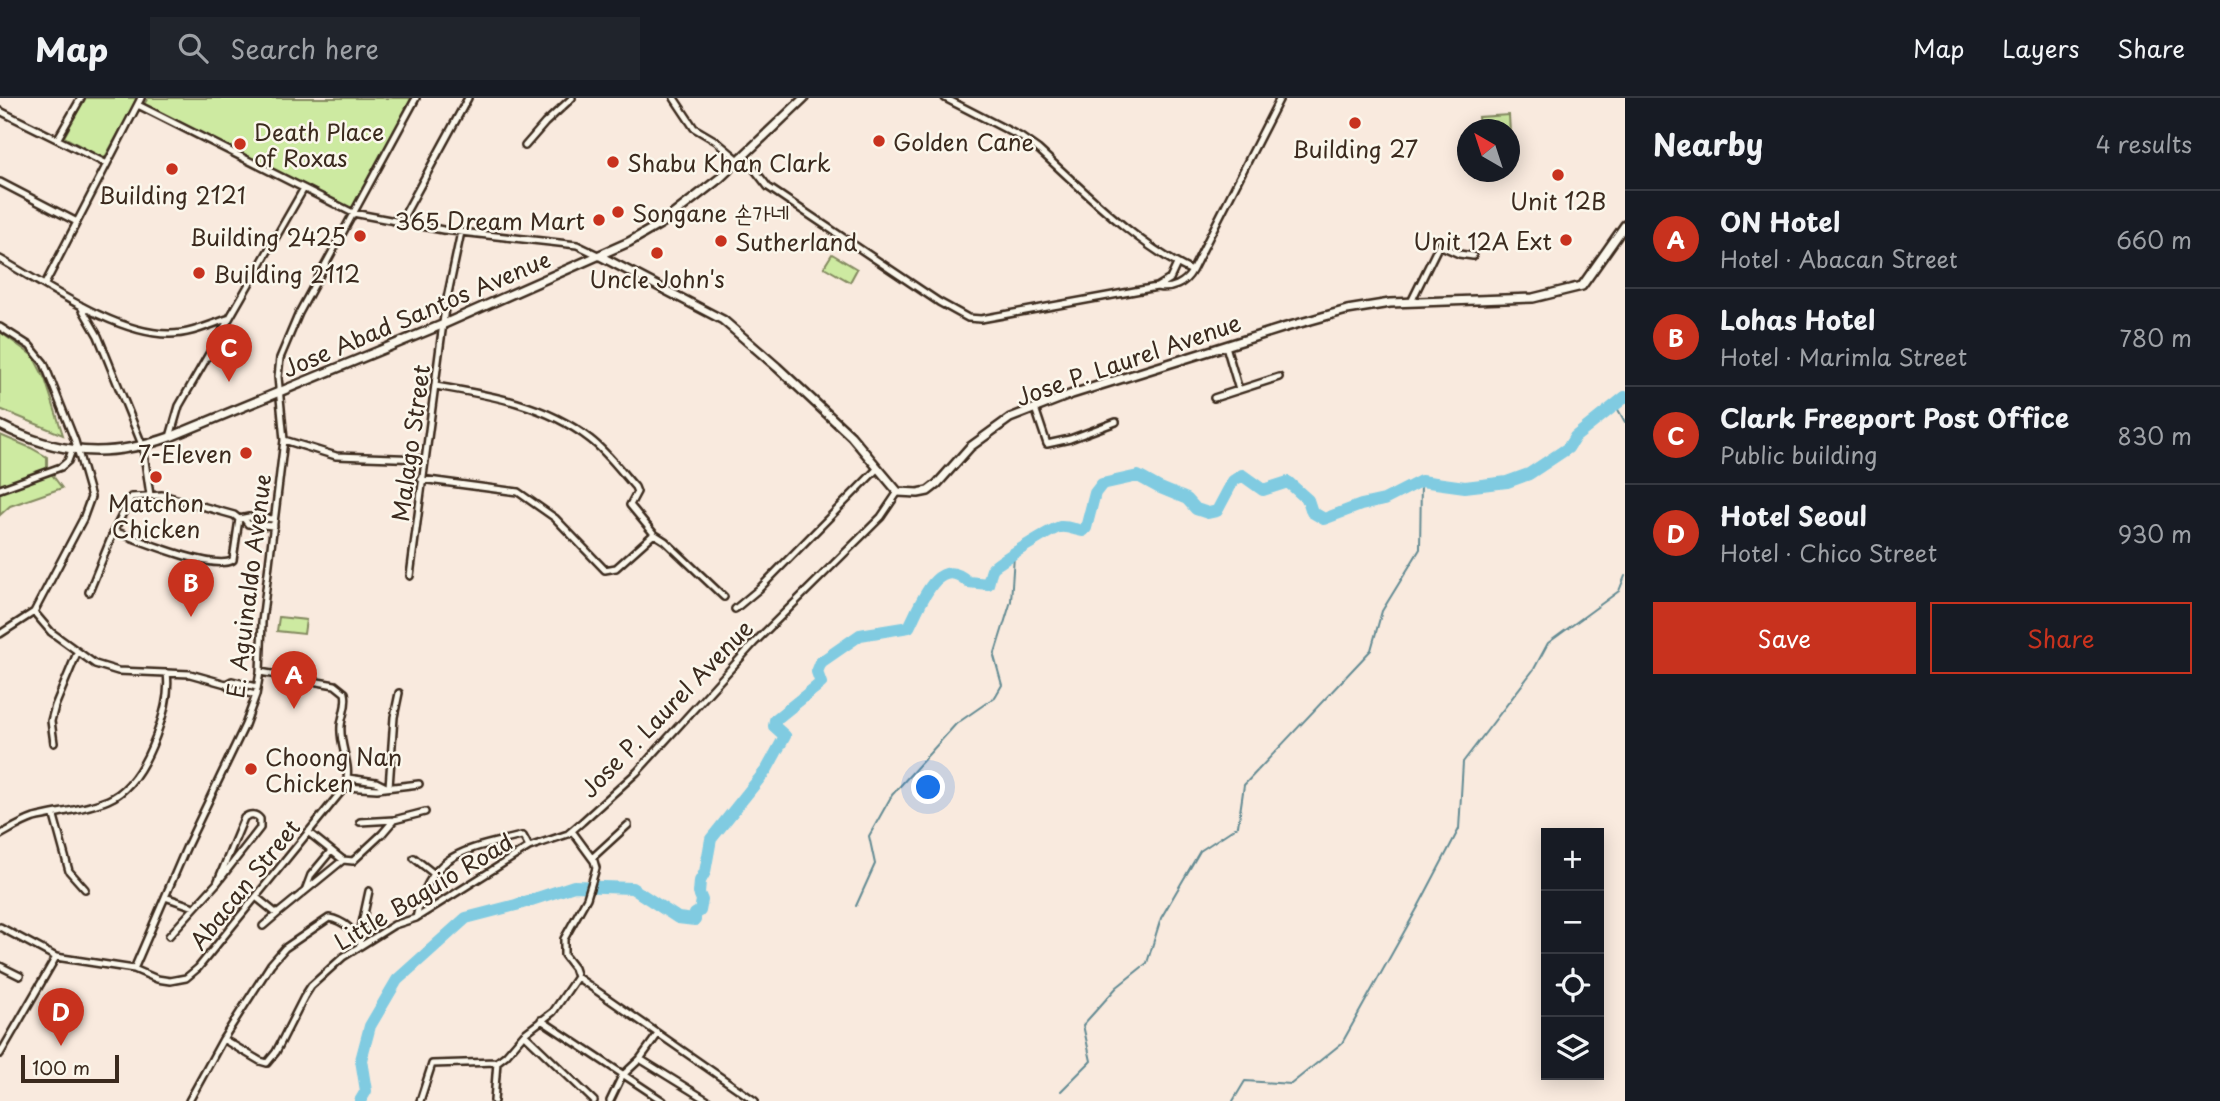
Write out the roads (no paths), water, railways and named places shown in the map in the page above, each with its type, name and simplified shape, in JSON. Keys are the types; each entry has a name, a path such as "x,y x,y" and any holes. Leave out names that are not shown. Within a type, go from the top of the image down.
{"street":[{"path":"58,138 81,98"},
{"path":"45,284 141,98"},
{"name":"E. Aguinaldo Avenue","path":"134,969 192,834 245,725 256,695 284,440 279,366 285,344 299,313 416,98"},
{"path":"400,223 468,98"},
{"path":"525,146 572,98"},
{"path":"674,98 694,128 742,159 768,187 939,302 968,318 1007,315 1179,284 1192,271 1279,98"},
{"name":"Jose Abad Santos Avenue","path":"0,425 29,440 75,451 110,452 143,447 444,324 600,256 662,223 742,159 804,98"},
{"path":"945,98 1021,137 1137,236 1177,264 1192,271"},
{"path":"138,105 354,214 461,232 582,246 723,320 834,421 898,492"},
{"path":"0,111 107,164"},
{"path":"0,182 77,222"},
{"path":"170,436 179,406 303,190"},
{"name":"Jose P. Laurel Avenue","path":"572,831 637,772 754,643 881,517 898,492 928,491 977,441 1010,418 1226,346 1347,310 1390,303 1533,298 1582,286 1625,225"},
{"name":"Malago Street","path":"410,576 446,298 461,232"},
{"path":"1411,302 1439,245 1459,254 1473,256"},
{"path":"0,259 128,327 154,333 185,333 227,319"},
{"path":"1157,287 1170,279 1177,264"},
{"path":"1170,279 1179,284"},
{"path":"78,302 99,336 143,447 150,495"},
{"path":"0,327 22,339 39,354 91,497 83,519 34,612 0,634"},
{"path":"1226,346 1239,390"},
{"path":"1214,398 1279,377"},
{"path":"436,386 528,405 589,438 635,487 637,492 629,505 654,534 665,541 724,597"},
{"path":"1035,408 1047,444 1070,439 1116,422"},
{"path":"284,440 335,456 424,459"},
{"path":"0,489 61,467 75,451"},
{"path":"735,609 759,589 878,468"},
{"path":"421,479 518,492 555,518 605,570 616,568 654,534"},
{"path":"89,592 131,496 174,498 233,515 248,524 274,523"},
{"path":"114,531 188,557 226,564 233,560 242,519"},
{"path":"34,612 51,632 95,664 118,671 190,674 226,684 230,689 256,695"},
{"path":"54,743 51,721 77,653"},
{"name":"Abacan Street","path":"0,927 55,957 134,969 170,981 186,978 198,968 345,787 348,778 341,726 347,701 345,692 335,685 260,672"},
{"path":"0,835 35,818 54,816 109,800 133,778 147,757 164,714 169,683 167,673"},
{"path":"226,684 232,681 257,687"},
{"path":"388,787 399,694"},
{"path":"348,778 376,782 388,787"},
{"path":"345,787 377,789 419,784"},
{"path":"360,822 394,820 425,812"},
{"path":"169,936 217,883 243,852 261,825 256,815 250,814 244,818 230,846 217,883"},
{"path":"54,816 69,871 85,889"},
{"path":"308,832 343,860 353,861 359,858 394,820"},
{"path":"592,858 628,825"},
{"path":"572,831 596,868 587,898 569,928 563,945 564,955 577,977 754,1101"},
{"name":"Little Baguio Road","path":"223,1039 267,1063 276,1052 304,997 316,980 361,945 394,925 416,918 529,847 572,831"},
{"path":"416,918 420,897 433,873 447,860 483,844 521,836 529,847"},
{"path":"230,846 243,852"},
{"path":"305,891 311,875 331,851"},
{"path":"414,858 433,873"},
{"path":"263,926 343,860"},
{"path":"361,945 359,937 369,891"},
{"path":"165,897 194,907"},
{"path":"256,897 277,914"},
{"path":"189,1101 223,1039 271,964 285,948 329,918 337,919 359,937"},
{"path":"0,1054 55,957"},
{"path":"0,966 20,976"},
{"path":"420,1101 432,1064 496,1062 506,1055 524,1034 553,1012 577,977"},
{"path":"541,1020 663,1101"},
{"path":"524,1034 594,1101"},
{"path":"610,1101 622,1076 640,1059 658,1034"},
{"path":"640,1059 708,1101"},
{"path":"494,1101 496,1062"}],"waterway":[{"path":"360,1101 366,1091 361,1060 370,1026 397,980 466,918 574,886 632,888 678,918 695,920 695,914 700,911 700,881 705,872 711,839 767,769 785,736 774,726 775,720 821,683 817,672 821,662 860,635 909,627 931,585 948,573 957,574 968,582 988,584 996,565 1048,533 1063,527 1083,531 1095,493 1102,484 1138,476 1187,499 1196,509 1208,513 1217,511 1233,481 1242,475 1263,490 1288,482 1308,500 1312,512 1324,519 1361,505 1384,500 1421,481 1465,487 1507,482 1529,474 1568,448 1575,437 1625,397"},
{"path":"1616,406 1625,422"},
{"path":"1061,1091 1091,1061 1083,1025 1117,987 1147,963 1161,918 1200,851 1238,826 1244,785 1371,650 1382,611 1420,549 1421,481"},
{"path":"856,906 875,864 869,836 892,795 956,724 995,697 1002,685 994,656 1011,601 1014,555"},
{"path":"1233,1101 1245,1081 1291,1084 1342,1043 1459,829 1463,762 1534,669 1548,643 1619,591 1625,576"}],"place":[{"name":"Building 27","path":"1355,123"},
{"name":"Golden Cane","path":"879,141"},
{"name":"Death Place of Roxas","path":"240,144"},
{"name":"Shabu Khan Clark","path":"613,162"},
{"name":"Building 2121","path":"172,169"},
{"name":"Unit 12B","path":"1558,175"},
{"name":"Songane 손가네","path":"618,212"},
{"name":"365 Dream Mart","path":"599,220"},
{"name":"Building 2425","path":"360,236"},
{"name":"Unit 12A Ext","path":"1566,240"},
{"name":"Sutherland","path":"721,241"},
{"name":"Uncle John's","path":"657,253"},
{"name":"Building 2112","path":"199,273"},
{"name":"Clark Freeport Post Office","path":"229,382"},
{"name":"7-Eleven","path":"246,453"},
{"name":"Matchon Chicken","path":"156,477"},
{"name":"Lohas Hotel","path":"191,617"},
{"name":"ON Hotel","path":"294,709"},
{"name":"Choong Nan Chicken","path":"251,769"},
{"name":"Hotel Seoul","path":"61,1046"}]}
